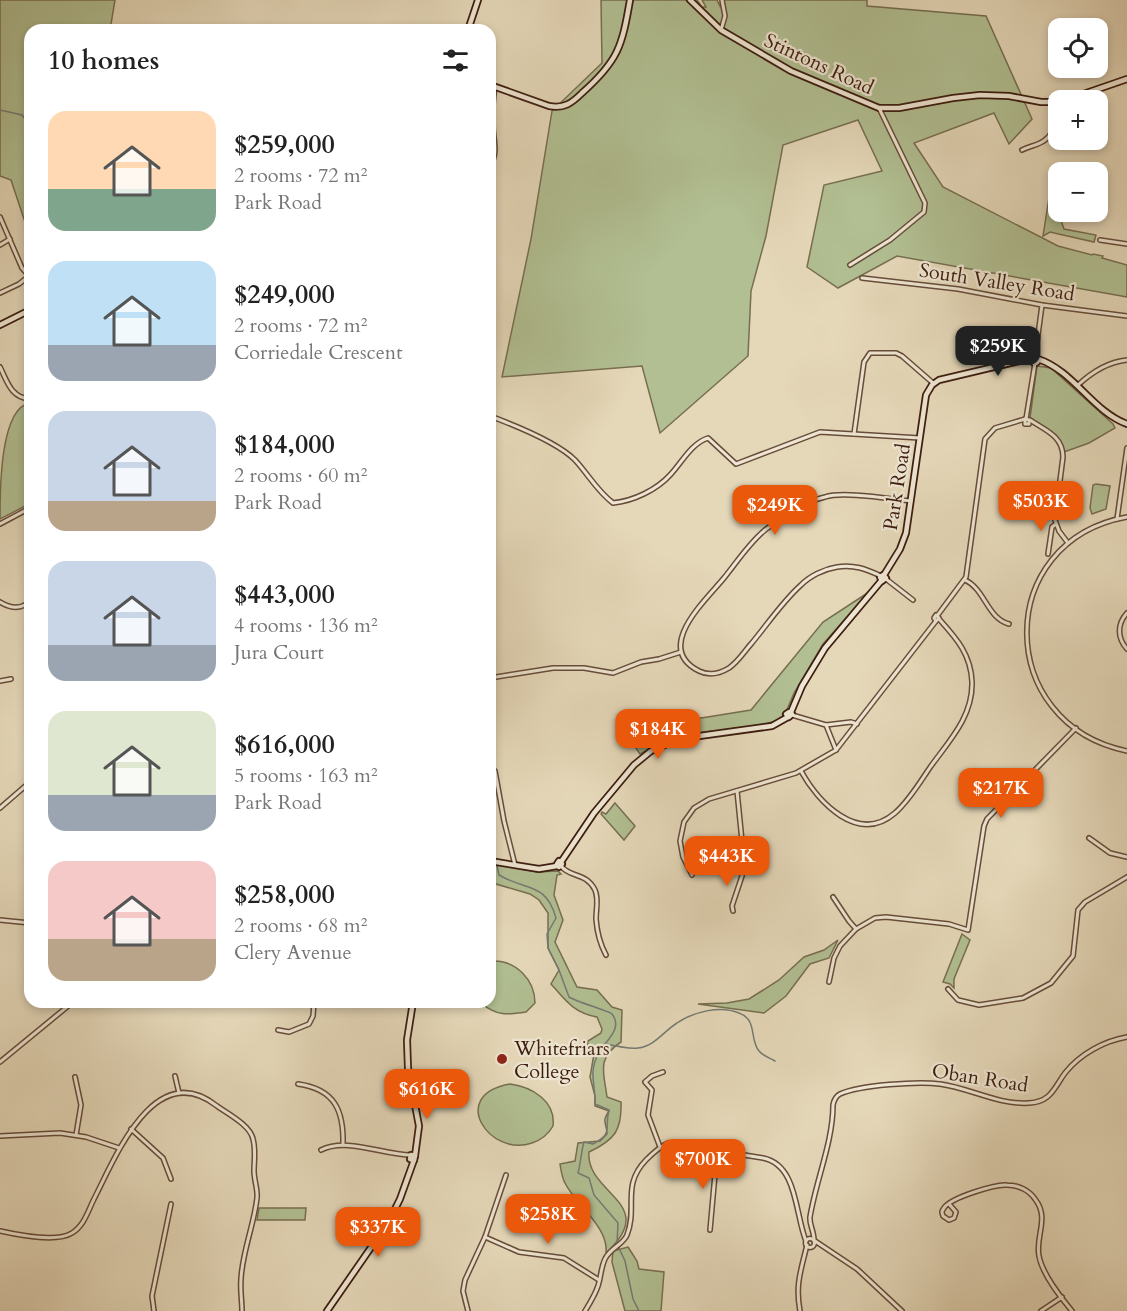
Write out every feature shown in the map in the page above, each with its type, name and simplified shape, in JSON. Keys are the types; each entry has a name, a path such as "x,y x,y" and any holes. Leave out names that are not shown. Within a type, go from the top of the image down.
{"street":[{"path":"470,24 478,0"},
{"path":"496,87 551,107 560,108 569,104 602,76 613,62 621,41 630,0"},
{"name":"Stintons Road","path":"690,0 721,30 791,71 879,108 899,108 953,98 987,95 1048,101"},
{"path":"721,30 725,16 722,0"},
{"path":"1095,90 1127,79"},
{"path":"850,265 890,240 924,212 925,203 879,108"},
{"path":"1022,150 1048,137"},
{"path":"0,217 24,271"},
{"path":"0,245 10,239"},
{"path":"1100,240 1127,244"},
{"name":"South Valley Road","path":"862,278 958,289 1042,305 1127,316"},
{"path":"0,293 24,280"},
{"path":"1027,420 1042,305"},
{"path":"0,325 24,313"},
{"path":"854,434 864,362 870,353 896,353 934,384 944,379 1021,360 1046,362 1078,385 1112,416 1127,424"},
{"path":"1078,385 1089,374 1104,366 1127,360"},
{"path":"0,367 10,388 24,398"},
{"name":"Park Road","path":"790,715 802,686 825,648 883,578 905,539 927,392 934,384"},
{"path":"496,419 562,449 574,459 612,503 632,498 656,487 670,476 705,439 711,439 736,464 820,432 920,438"},
{"path":"692,875 681,852 680,836 684,822 698,804 801,771 836,750 857,726 964,580 984,442 995,428 1027,420 1054,435 1059,442 1063,451 1054,514 1056,524 1068,543"},
{"path":"1117,519 1127,448"},
{"path":"911,501 828,496 808,503 783,518 757,538 693,616 682,635 681,652 689,664 697,670 706,674 722,672 736,662 797,589 810,577 829,568 845,566 863,568 883,578 913,600"},
{"path":"0,524 24,511"},
{"path":"1127,517 1093,526 1068,543 1054,558 1040,578 1028,615 1026,644 1030,665 1037,683 1054,708 1076,728 1102,743 1127,751"},
{"path":"1048,554 1052,527 1056,524"},
{"path":"964,580 976,587 996,616 1009,624"},
{"path":"0,602 10,606 20,607 24,605"},
{"path":"1127,613 1120,624 1119,633 1127,649"},
{"path":"801,771 813,792 835,813 847,820 858,824 871,824 882,821 897,812 962,725 970,704 972,684 967,658 959,641 937,619"},
{"path":"496,677 553,668 584,668 614,673 641,662 681,652"},
{"path":"0,681 12,679"},
{"path":"496,862 538,869 560,865 594,813 634,765 651,751 663,745 685,738 772,726 790,715 826,725 846,723 857,726"},
{"path":"826,725 836,750"},
{"path":"829,982 837,949 856,929 875,918 886,916 949,924 968,930 987,819 1076,728"},
{"path":"496,777 504,821 516,860 512,865"},
{"path":"0,808 24,787"},
{"path":"732,911 744,861 737,791"},
{"path":"1089,838 1110,854 1127,857"},
{"path":"560,865 567,872 582,876 595,890 599,938 606,955"},
{"path":"948,989 958,1000 979,1005 1023,998 1052,983 1073,956 1078,910 1085,902 1127,877"},
{"path":"833,897 856,929"},
{"path":"0,921 24,923"},
{"path":"0,1062 66,1008"},
{"path":"278,1030 289,1032 309,1024 313,1017 314,1008"},
{"path":"327,1311 388,1223 400,1199 412,1159 416,1137 407,1040 412,1008"},
{"name":"Oban Road","path":"800,1311 797,1289 801,1264 814,1232 810,1218 836,1097 864,1089 921,1083 941,1084 970,1090 997,1100 1028,1103 1044,1100 1051,1095 1066,1072 1084,1055 1113,1039 1127,1037"},
{"path":"660,1147 648,1115 652,1090 645,1082 652,1076 663,1072"},
{"path":"175,1076 178,1093"},
{"path":"75,1077 81,1105 76,1135"},
{"path":"298,1084 317,1088 334,1101 343,1123 343,1146"},
{"path":"0,1231 47,1238 71,1234 84,1221 119,1148 131,1129 155,1104 169,1095 194,1093 207,1098 246,1128 253,1137 254,1179 257,1195 252,1231 241,1275 242,1311"},
{"path":"131,1129 163,1158 171,1179"},
{"path":"0,1136 58,1133 76,1135 119,1148"},
{"path":"585,1311 599,1280 604,1260 623,1241 629,1227 634,1175 660,1147 668,1143 676,1143 717,1152 768,1159 779,1165 790,1185 804,1236 857,1269 902,1311"},
{"path":"321,1150 330,1146 343,1146 401,1155 412,1159"},
{"path":"710,1230 717,1152"},
{"path":"468,1311 464,1291 465,1280 485,1237 506,1175"},
{"path":"949,1204 956,1212 954,1218 949,1220 943,1216 942,1212 944,1206 955,1199 1002,1185 1019,1187 1028,1192 1041,1209 1043,1225 1038,1245 1041,1264 1072,1311"},
{"path":"154,1311 152,1296 171,1204"},
{"path":"485,1237 519,1252 564,1258 599,1280"},
{"path":"1041,1311 1062,1298"}],"green space":[{"path":"0,0 115,0 111,24 24,24 24,219 11,180 0,176"},
{"path":"601,0 697,0 702,7 706,7 702,0 717,0 720,6 721,0 867,0 867,6 986,16 1032,119 1009,144 994,113 914,143 943,187 1058,246 1103,256 1102,258 1127,265 1127,297 897,256 838,288 807,267 824,185 882,171 858,120 783,145 766,236 751,291 748,356 660,433 642,366 502,377 531,239 552,111 602,63"},
{"path":"1048,204 1048,222 1062,222 1064,229 1096,235 1094,242 1050,232 1043,236"},
{"path":"1037,366 1051,368 1115,428 1089,443 1064,452 1055,436 1030,418"},
{"path":"24,406 24,507 0,519 0,489 7,434 20,408"},
{"path":"1070,485 1078,487 1081,491 1077,516 1071,519 1065,512 1063,503"},
{"path":"1093,485 1110,486 1106,509 1092,514 1090,508"},
{"path":"869,592 823,644 794,693 786,712 779,720 761,725 682,735 667,739 640,754 634,745 645,733 664,724 751,710 823,622"},
{"path":"615,803 635,826 624,840 601,814 602,812 606,814"},
{"path":"496,864 537,872 558,871 561,874 557,875 554,895 563,920 555,942 577,987 597,990 612,1007 622,1010 621,1042 608,1054 604,1066 607,1097 621,1102 620,1120 611,1138 589,1152 591,1166 598,1178 624,1210 626,1222 621,1236 606,1253 606,1243 602,1234 570,1191 563,1179 560,1164 575,1161 578,1143 600,1141 607,1134 605,1120 609,1111 595,1106 590,1077 594,1054 587,1049 588,1041 601,1033 602,1029 597,1017 576,1009 551,984 559,970 548,948 548,913 539,900 530,894 496,884"},
{"path":"962,934 970,940 954,979 954,988 943,982"},
{"path":"838,940 829,958 810,964 786,996 764,1013 698,1004 727,1003 749,999 779,980 804,957 824,950"},
{"path":"496,961 509,964 528,979 535,1003 526,1012 502,1014 489,1008 496,1008"},
{"path":"510,1084 534,1092 547,1103 551,1109 553,1126 547,1135 532,1143 516,1145 502,1142 490,1134 482,1123 478,1111 481,1100 491,1090"},
{"path":"259,1208 306,1208 305,1220 257,1220"},
{"path":"628,1247 639,1269 664,1272 661,1311 625,1311 612,1262 613,1251"}],"waterway":[{"path":"0,110 24,118"},
{"path":"496,861 499,875 541,893 552,906 556,918 547,934 548,948 569,997 610,1013 615,1020 616,1025 612,1035 598,1054 593,1068 595,1104 609,1110 607,1130 604,1137 593,1144 584,1142 578,1173 589,1178 594,1195 618,1223 617,1244 625,1261 633,1299 639,1311"},
{"path":"606,1044 630,1048 644,1047 677,1023 691,1016 707,1011 724,1010 745,1016 749,1020 759,1051 775,1061"}],"place":[{"name":"Whitefriars College","path":"502,1059"}]}
